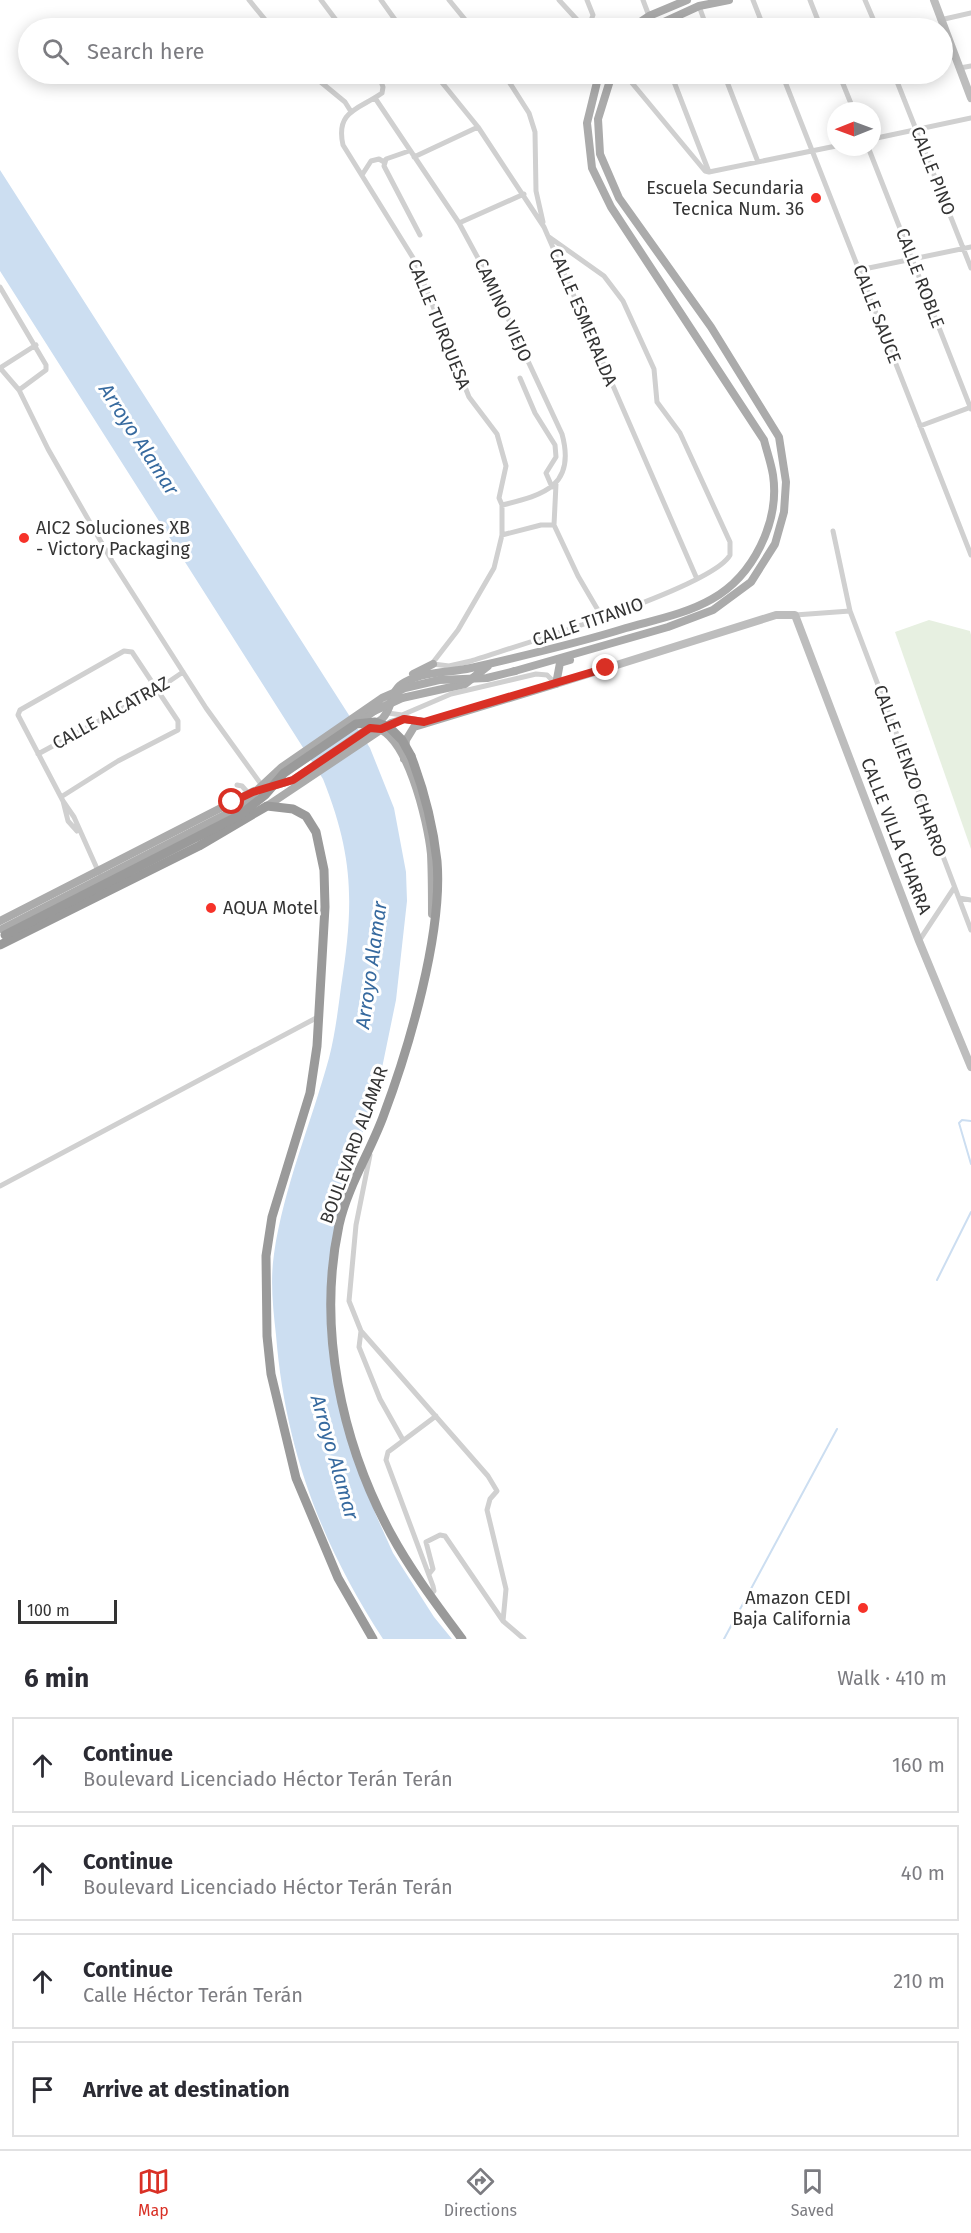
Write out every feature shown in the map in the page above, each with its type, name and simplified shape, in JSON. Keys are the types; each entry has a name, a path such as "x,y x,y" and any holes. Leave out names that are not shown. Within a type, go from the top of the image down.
{"highway":[{"name":"BOULEVARD ALAMAR","path":"356,724 375,722 389,727 402,740 431,824 437,861 438,893 429,947 401,1067 371,1147 344,1208 336,1243 332,1302 337,1369 351,1441 365,1478 391,1534 429,1595 462,1639"},
{"path":"1,931 240,815 265,795 284,773 356,724"},
{"path":"0,945 199,846 267,806 293,808 306,816 316,832 324,870 325,907 314,1069 272,1217 266,1256 267,1336 277,1404 296,1478 338,1578 374,1639"}],"main road":[{"path":"645,18 687,0"},
{"path":"673,18 699,6 729,0"},
{"path":"267,806 370,731 388,713 398,687 423,675 490,664 602,636 689,609 712,599 729,587 745,570 768,530 773,477 764,440 611,207 592,168 587,123 596,84"},
{"path":"1,931 238,808 282,767 382,698 405,688 438,680 487,678 691,620 713,610 751,582 775,544 784,512 786,482 778,437 711,327 619,198 600,154 598,119 609,84"},
{"path":"408,758 404,747 409,733 424,722 556,684 561,662 602,650 608,644"},
{"path":"388,713 387,701 395,684 433,664"},
{"path":"356,724 385,705 402,698 465,684 490,664"},
{"path":"388,713 400,720 424,722"},
{"path":"370,731 381,729 400,720"},
{"path":"381,729 394,740 408,758"},
{"path":"1,931 98,869 251,793 309,774"}],"street":[{"path":"249,0 264,18"},
{"path":"321,0 334,18"},
{"path":"381,0 394,18"},
{"path":"449,0 463,18"},
{"path":"559,0 576,18"},
{"path":"587,0 592,18"},
{"path":"643,0 649,15"},
{"path":"753,0 761,18"},
{"path":"810,0 817,18"},
{"path":"866,0 873,18"},
{"path":"934,0 939,18"},
{"path":"699,6 703,18"},
{"path":"949,18 971,13"},
{"path":"953,51 971,98"},
{"path":"960,68 971,66"},
{"path":"324,84 345,102 350,110 382,93 382,84"},
{"name":"CALLE ESMERALDA","path":"443,84 478,128 544,227 697,579"},
{"path":"510,84 529,113 535,132 536,191 544,227"},
{"path":"633,84 705,171 827,148"},
{"path":"675,84 709,172"},
{"path":"728,84 758,162"},
{"name":"CALLE SAUCE","path":"786,84 971,555"},
{"path":"843,84 850,102"},
{"name":"CALLE PINO","path":"898,84 971,268"},
{"name":"CAMINO VIEJO","path":"375,98 459,223 492,284 562,434 566,448 565,464 554,486"},
{"name":"CALLE TURQUESA","path":"350,110 341,128 343,145 415,261 469,397 497,434 506,466 499,498 502,505 502,535 494,568 458,630 423,675"},
{"path":"881,137 971,118"},
{"path":"414,157 478,128"},
{"path":"384,162 398,153 409,150"},
{"name":"CALLE ROBLE","path":"872,156 971,407"},
{"path":"362,175 371,161 378,159 384,162 420,236"},
{"path":"459,223 524,195"},
{"name":"CALLE TITANIO","path":"433,664 449,666 471,661 654,599 697,579 728,560 731,551 730,542 680,434 657,402 654,369 623,302 604,276 549,237"},
{"path":"859,270 971,247"},
{"path":"0,287 36,345 46,370 19,390"},
{"path":"36,345 0,368 19,390 48,449 112,561 183,672 264,789"},
{"path":"520,378 536,414 555,445 555,458 546,473 554,486 554,525 578,576 602,617"},
{"path":"920,426 971,407"},
{"path":"502,505 554,486"},
{"path":"502,535 541,525 554,525"},
{"name":"CALLE LIENZO CHARRO","path":"833,531 850,611 971,930"},
{"path":"388,713 402,715 451,694 536,674 547,675 556,684 776,615 850,611"},
{"name":"CALLE VILLA CHARRA","path":"795,615 920,941 968,1054 971,1067"},
{"path":"62,799 118,761 178,730 179,725 158,689 132,652 127,650 20,710 18,715 62,799 74,817 108,891"},
{"name":"CALLE ALCATRAZ","path":"38,753 158,689 183,672"},
{"path":"237,785 251,793 255,777"},
{"path":"920,941 954,888"},
{"path":"959,898 971,900"},
{"path":"0,1186 318,1017"},
{"path":"371,1147 356,1225 348,1293 351,1311 361,1331 488,1476 497,1491 490,1499 487,1510 506,1589 503,1621"},
{"path":"361,1331 359,1347 380,1399 403,1440"},
{"path":"429,1595 434,1591 429,1574 387,1467 388,1452 436,1416"},
{"path":"429,1574 433,1569 426,1542 440,1535 445,1536 503,1621 524,1639"}],"green space":[{"path":"929,620 970,631 971,635 971,849 895,632"}],"water":[{"name":"Arroyo Alamar","path":"0,170 370,748 394,808 406,872 407,901 396,1000 382,1068 334,1231 334,1364 357,1468 376,1515 393,1553 434,1617 452,1639 383,1639 341,1567 324,1531 297,1456 281,1377 272,1294 274,1254 284,1204 331,1049 348,930 346,857 333,807 323,779 0,271"}],"waterway":[{"path":"971,1121 962,1120 959,1123 971,1164"},
{"path":"937,1280 971,1212"},
{"path":"724,1639 837,1429"}],"place":[{"name":"Escuela Secundaria Tecnica Num. 36","path":"816,198"},
{"name":"AIC2 Soluciones XB - Victory Packaging","path":"24,538"},
{"name":"AQUA Motel","path":"211,908"},
{"name":"Amazon CEDI Baja California","path":"863,1608"}],"route":[{"path":"232,802 253,792 293,780 370,728 381,729 404,719 424,722 606,668"}]}
